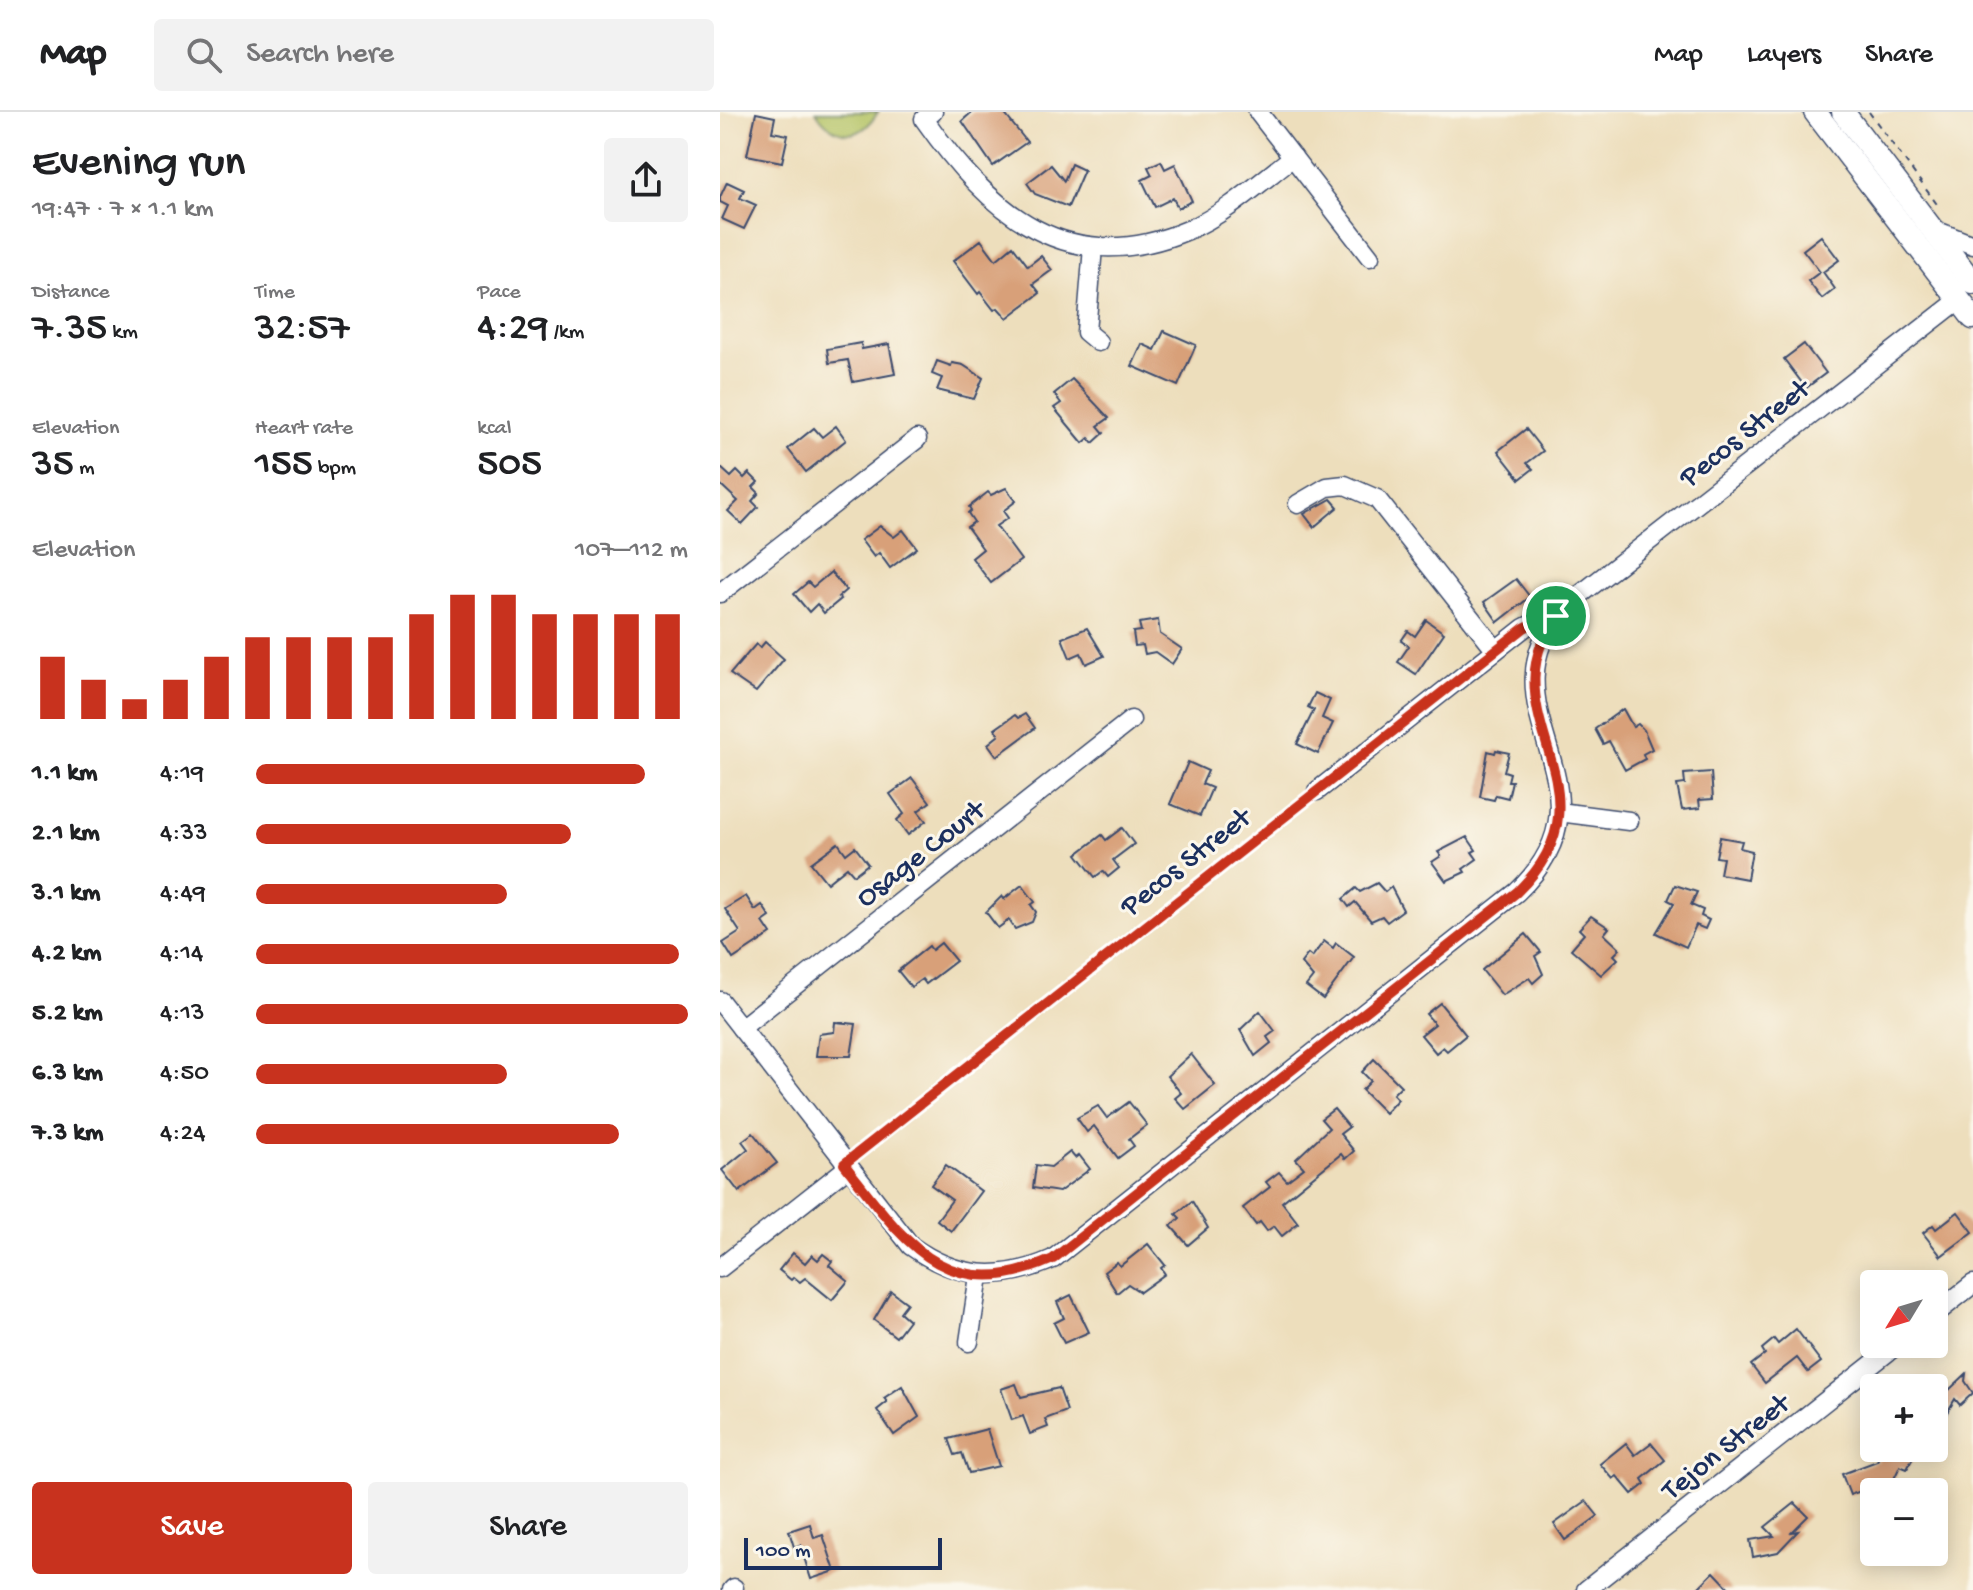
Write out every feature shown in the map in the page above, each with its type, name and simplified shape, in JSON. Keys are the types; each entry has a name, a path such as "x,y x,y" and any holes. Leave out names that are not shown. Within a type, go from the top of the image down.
{"main road":[{"path":"1815,112 1846,152 1970,286"},
{"path":"1843,112 1936,219 1970,286 1973,318"}],"street":[{"path":"1258,112 1370,257"},
{"path":"928,115 956,164 996,204 1039,233 1093,247 1136,245 1190,230 1293,157"},
{"path":"1936,219 1973,245"},
{"path":"1093,247 1086,332 1098,342"},
{"name":"Pecos Street","path":"1317,791 1524,628 1563,608 1970,286"},
{"path":"720,593 917,439"},
{"path":"1298,504 1327,487 1345,485 1377,499 1496,650"},
{"name":"Pecos Street","path":"846,1166 911,1246 940,1264 979,1276 1029,1270 1071,1247 1505,902 1538,870 1549,851 1559,812 1558,778 1538,722 1533,691 1539,649 1563,608"},
{"name":"Osage Court","path":"741,1028 1131,720"},
{"path":"1559,812 1629,821"},
{"path":"720,1001 846,1166 720,1268"},
{"path":"969,1342 979,1276"},
{"path":"1948,1304 1973,1284"},
{"name":"Tejon Street","path":"1586,1590 1880,1358"}],"path":[{"path":"1869,112 1936,219"},
{"name":"Pecos Street","path":"846,1166 1317,791"}],"green space":[{"path":"816,112 878,112 863,129 847,134 831,127"}],"building":[{"path":"972,112 1003,112 1027,142 993,166 962,121"},
{"path":"756,113 775,117 772,132 788,135 782,162 747,155"},
{"path":"1161,161 1165,169 1175,164 1192,201 1178,208 1173,198 1155,207 1142,180 1152,175 1148,167"},
{"path":"1071,164 1084,170 1068,207 1035,194 1027,183 1051,165 1064,181"},
{"path":"727,182 744,190 740,198 756,205 744,229 722,219 728,206 720,202 720,197"},
{"path":"1821,236 1839,260 1823,272 1835,289 1822,299 1808,281 1820,272 1803,250"},
{"path":"981,240 996,260 1013,246 1028,266 1041,256 1052,270 1033,284 1040,293 1007,318 998,308 994,310 980,292 978,294 953,261"},
{"path":"1164,331 1196,345 1178,386 1132,366 1142,344 1155,350"},
{"path":"861,343 862,349 889,344 895,374 853,382 848,360 829,363 827,349"},
{"path":"1804,344 1826,373 1806,388 1784,359"},
{"path":"937,361 951,366 952,363 963,365 983,378 974,399 937,390 942,378 932,374"},
{"path":"1072,379 1109,418 1098,426 1104,433 1093,443 1089,438 1083,443 1054,408 1061,403 1054,394"},
{"path":"836,426 846,440 806,472 788,449 814,428 822,437"},
{"path":"1526,429 1543,451 1527,463 1533,469 1520,479 1498,451"},
{"path":"720,467 731,477 737,471 744,478 749,473 758,482 753,487 759,493 752,501 758,507 742,524 728,511 738,501 720,484"},
{"path":"1006,488 1016,501 1003,511 1008,518 996,526 1021,560 991,583 972,558 983,549 967,527 974,522 968,513 971,510 969,507 988,492 991,495"},
{"path":"1331,499 1338,507 1314,527 1304,514"},
{"path":"880,526 894,537 903,530 917,548 890,568 879,553 874,557 861,540"},
{"path":"831,572 846,590 838,597 841,599 824,613 817,604 809,612 794,594 808,582 813,587"},
{"path":"1516,579 1530,597 1498,622 1484,602"},
{"path":"1158,620 1160,634 1182,649 1172,664 1155,652 1145,654 1143,645 1135,646 1133,632 1141,631 1139,623"},
{"path":"1426,620 1444,633 1416,674 1398,662 1409,646 1401,641 1408,631 1415,636"},
{"path":"1087,628 1104,656 1086,664 1081,653 1070,658 1062,638"},
{"path":"765,642 784,659 756,692 730,674 756,644 760,648"},
{"path":"1315,693 1330,700 1322,718 1333,723 1318,754 1297,744 1314,710 1308,707"},
{"path":"1623,709 1633,727 1638,724 1644,730 1652,749 1643,754 1645,759 1625,770 1609,741 1603,744 1595,729"},
{"path":"1025,714 1035,728 997,756 988,744 999,735 995,729 1015,715 1018,718"},
{"path":"1496,750 1509,753 1504,771 1510,773 1508,781 1512,781 1508,798 1496,795 1494,800 1480,797 1488,751 1495,753"},
{"path":"1188,762 1208,771 1202,784 1212,788 1200,816 1170,804"},
{"path":"1711,772 1713,799 1699,800 1700,808 1682,810 1677,785 1685,784 1684,774"},
{"path":"912,778 930,802 918,811 926,821 908,835 897,820 904,814 890,794"},
{"path":"1122,828 1134,844 1113,860 1119,868 1108,877 1103,871 1095,877 1077,854 1102,835 1106,840"},
{"path":"1467,837 1476,850 1472,852 1477,859 1463,869 1465,872 1446,881 1432,862 1441,856 1438,852"},
{"path":"1720,837 1742,841 1740,848 1752,851 1747,879 1720,874 1723,858 1716,857"},
{"path":"838,843 846,854 855,847 868,864 854,875 847,867 827,883 811,863"},
{"path":"1377,883 1385,892 1391,887 1403,910 1387,922 1382,916 1371,921 1355,902 1349,907 1343,899 1356,888 1360,892"},
{"path":"1022,885 1035,902 1031,905 1036,912 1032,922 1015,929 1009,920 998,928 986,912 1002,896 1004,899"},
{"path":"1675,885 1697,892 1691,905 1703,910 1701,916 1709,920 1705,929 1696,925 1686,947 1656,933 1674,903 1668,900"},
{"path":"746,896 755,910 762,905 770,917 763,922 771,934 733,959 723,943 740,932 725,909"},
{"path":"1591,916 1609,928 1604,934 1620,949 1614,955 1618,959 1601,975 1571,949 1584,934 1579,929"},
{"path":"1526,934 1541,952 1535,956 1543,974 1533,983 1529,978 1502,995 1482,970"},
{"path":"1324,941 1333,948 1336,943 1354,957 1323,999 1306,986 1313,977 1301,963 1308,954 1312,957"},
{"path":"941,943 956,961 926,984 922,979 911,987 898,971 929,946 932,950"},
{"path":"1440,1003 1466,1035 1447,1051 1443,1047 1436,1053 1421,1035 1435,1024 1426,1014"},
{"path":"1260,1011 1275,1031 1267,1037 1271,1043 1255,1056 1240,1030"},
{"path":"835,1022 856,1024 851,1056 816,1056 819,1034 834,1032"},
{"path":"1191,1054 1215,1085 1185,1109 1175,1098 1181,1093 1167,1076"},
{"path":"1374,1059 1401,1086 1393,1094 1398,1099 1385,1113 1362,1090 1371,1081 1362,1072"},
{"path":"1129,1102 1147,1125 1129,1139 1134,1146 1118,1158 1094,1126 1087,1132 1077,1118 1098,1106 1107,1118"},
{"path":"1334,1109 1349,1127 1340,1134 1354,1151 1345,1159 1341,1154 1282,1202 1298,1223 1282,1236 1274,1226 1267,1231 1260,1222 1256,1225 1243,1208 1270,1187 1266,1182 1279,1172 1287,1181 1304,1168 1296,1159 1329,1128 1321,1119"},
{"path":"753,1133 777,1163 739,1192 722,1170 748,1149 742,1141"},
{"path":"1070,1152 1075,1158 1079,1155 1090,1169 1059,1192 1033,1188 1036,1165 1051,1167"},
{"path":"946,1165 981,1191 951,1231 937,1220 952,1200 931,1185"},
{"path":"1192,1201 1208,1228 1188,1245 1171,1226 1180,1218 1176,1214"},
{"path":"1958,1212 1973,1232 1941,1256 1923,1233 1933,1225 1936,1229"},
{"path":"1148,1244 1165,1265 1161,1268 1165,1274 1140,1292 1128,1284 1117,1293 1104,1272 1117,1262 1120,1266"},
{"path":"793,1253 805,1263 812,1255 818,1260 823,1254 832,1261 829,1265 848,1281 832,1300 805,1278 800,1282 794,1277 791,1280 779,1270"},
{"path":"891,1291 907,1303 900,1312 909,1320 896,1337 874,1320"},
{"path":"1071,1295 1089,1332 1064,1343 1054,1323 1064,1318 1057,1302"},
{"path":"1796,1329 1821,1362 1808,1372 1797,1358 1765,1383 1751,1365 1765,1354 1762,1349 1774,1339 1778,1344"},
{"path":"1966,1374 1965,1381 1973,1393 1960,1405 1955,1399 1948,1411 1948,1391"},
{"path":"1016,1384 1021,1397 1059,1388 1067,1411 1045,1419 1048,1427 1030,1434 1023,1416 1012,1420 1001,1389"},
{"path":"902,1386 919,1417 894,1435 877,1410 887,1402 884,1398"},
{"path":"987,1429 999,1466 969,1473 962,1453 955,1455 949,1439"},
{"path":"1626,1443 1635,1455 1651,1443 1665,1460 1642,1479 1645,1484 1632,1494 1617,1476 1613,1479 1600,1464"},
{"path":"1874,1462 1911,1462 1907,1469 1900,1466 1894,1478 1860,1478 1860,1491 1850,1495 1842,1474"},
{"path":"1586,1501 1598,1516 1565,1540 1554,1524"},
{"path":"1795,1503 1808,1516 1792,1532 1798,1531 1778,1552 1753,1557 1750,1540 1774,1536 1765,1527"},
{"path":"810,1524 814,1538 823,1535 835,1571 811,1579 800,1545 794,1547 789,1531"},
{"path":"1714,1572 1731,1590 1696,1590"}],"route":[{"path":"1563,608 1556,616 1542,639 1533,691 1535,712 1558,778 1559,812 1549,851 1538,870 1517,892 1053,1259 1016,1273 979,1276 940,1264 902,1237 844,1164 1524,628 1563,608"}]}
